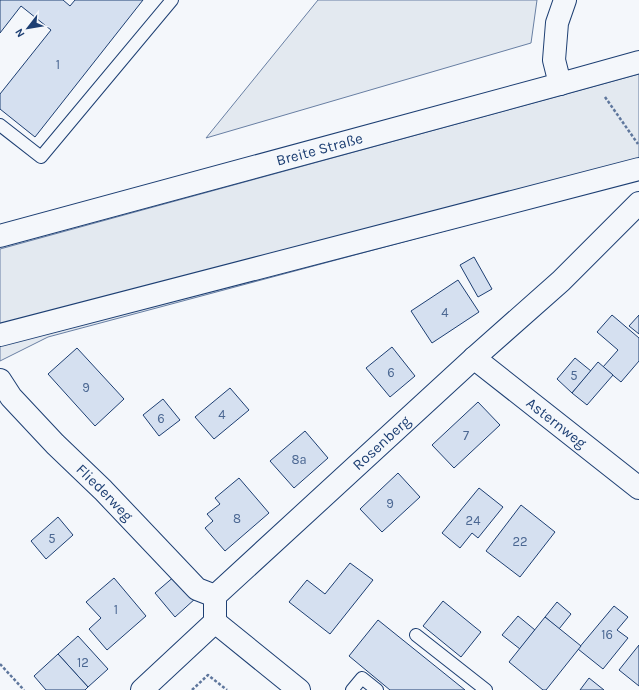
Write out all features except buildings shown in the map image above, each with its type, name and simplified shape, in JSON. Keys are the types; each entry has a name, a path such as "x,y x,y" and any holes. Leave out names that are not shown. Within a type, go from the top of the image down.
{"street":[{"path":"560,84 554,60 556,23 565,0"},
{"name":"Breite Straße","path":"0,236 639,62"},
{"path":"0,335 639,169"},
{"name":"Rosenberg","path":"215,596 474,358 561,281 639,204"},
{"name":"Asternweg","path":"474,358 639,488"},
{"name":"Fliederweg","path":"0,380 11,397 103,490 197,589 215,596"},
{"path":"142,690 215,622 215,596"},
{"path":"215,622 299,690"}],"lane":[{"path":"0,125 41,157 172,0"},
{"path":"416,635 486,690"},
{"path":"352,690 362,678 377,690"}],"path":[{"path":"590,76 639,146"},
{"path":"0,664 24,690"},
{"path":"192,690 208,675 227,690"}],"shaded area":[{"path":"318,0 537,0 531,43 206,138"},
{"path":"639,74 639,179 48,337 0,361 0,249"}]}
